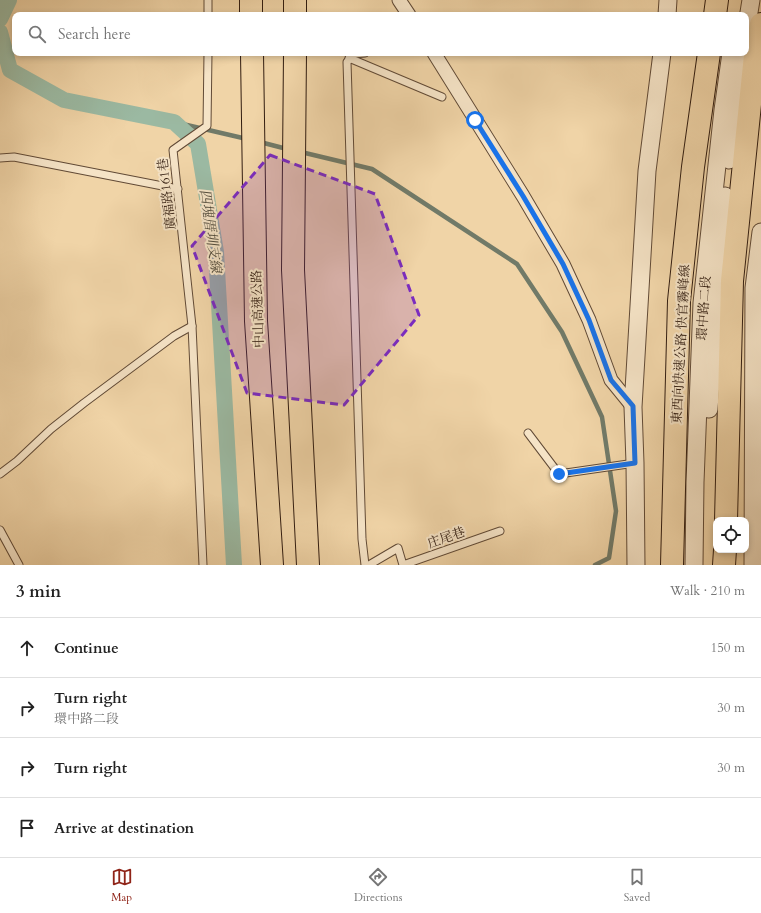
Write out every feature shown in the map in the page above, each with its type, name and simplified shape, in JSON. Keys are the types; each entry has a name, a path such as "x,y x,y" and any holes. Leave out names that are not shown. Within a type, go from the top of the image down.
{"highway":[{"path":"251,0 251,12"},
{"path":"295,0 295,12"},
{"path":"715,12 717,0"},
{"path":"726,517 732,281 755,55 761,24"},
{"name":"中山高速公路","path":"252,56 256,321 272,565"},
{"path":"295,56 293,270 308,565"},
{"name":"東西向快速公路 快官霧峰線","path":"672,565 679,301 709,56"},
{"path":"724,565 725,553"}],"street":[{"path":"399,0 407,12"},
{"path":"667,12 668,0"},
{"path":"737,12 739,0"},
{"path":"749,12 751,0"},
{"path":"436,56 523,196 563,264 589,320 611,380 633,406"},
{"path":"636,565 633,406 647,171 662,56"},
{"name":"環中路二段","path":"694,565 695,482 702,303 722,117 732,56"},
{"name":"環中路二段","path":"706,565 705,458 726,183 743,56"},
{"path":"753,565 754,288 761,232"}],"lane":[{"path":"208,0 208,12"},
{"name":"廣福路161巷","path":"202,565 192,326 173,150 207,126 208,56"},
{"path":"352,56 347,62 362,539 365,565"},
{"path":"349,58 442,97"},
{"path":"0,158 14,157 178,189"},
{"path":"0,474 17,461 51,429 84,403 174,336 192,326"},
{"path":"528,433 559,474 635,463"},
{"path":"0,530 19,565"},
{"name":"庄尾巷","path":"369,565 398,548 403,565 500,532"}],"highlighted area":[{"path":"270,155 375,194 419,315 344,405 247,393 192,246"}],"waterway":[{"name":"四塊厝圳支線","path":"0,19 9,0"},
{"name":"四塊厝圳支線","path":"0,32 10,70 64,100 174,122 198,144 216,252 234,565"},
{"path":"174,122 247,139"},
{"path":"260,142 287,149"},
{"path":"301,152 372,169 517,264 562,332 602,417 616,511 609,558 595,565"}],"route":[{"path":"475,120 523,196 563,264 589,320 611,380 633,406 635,463 559,474"}]}
